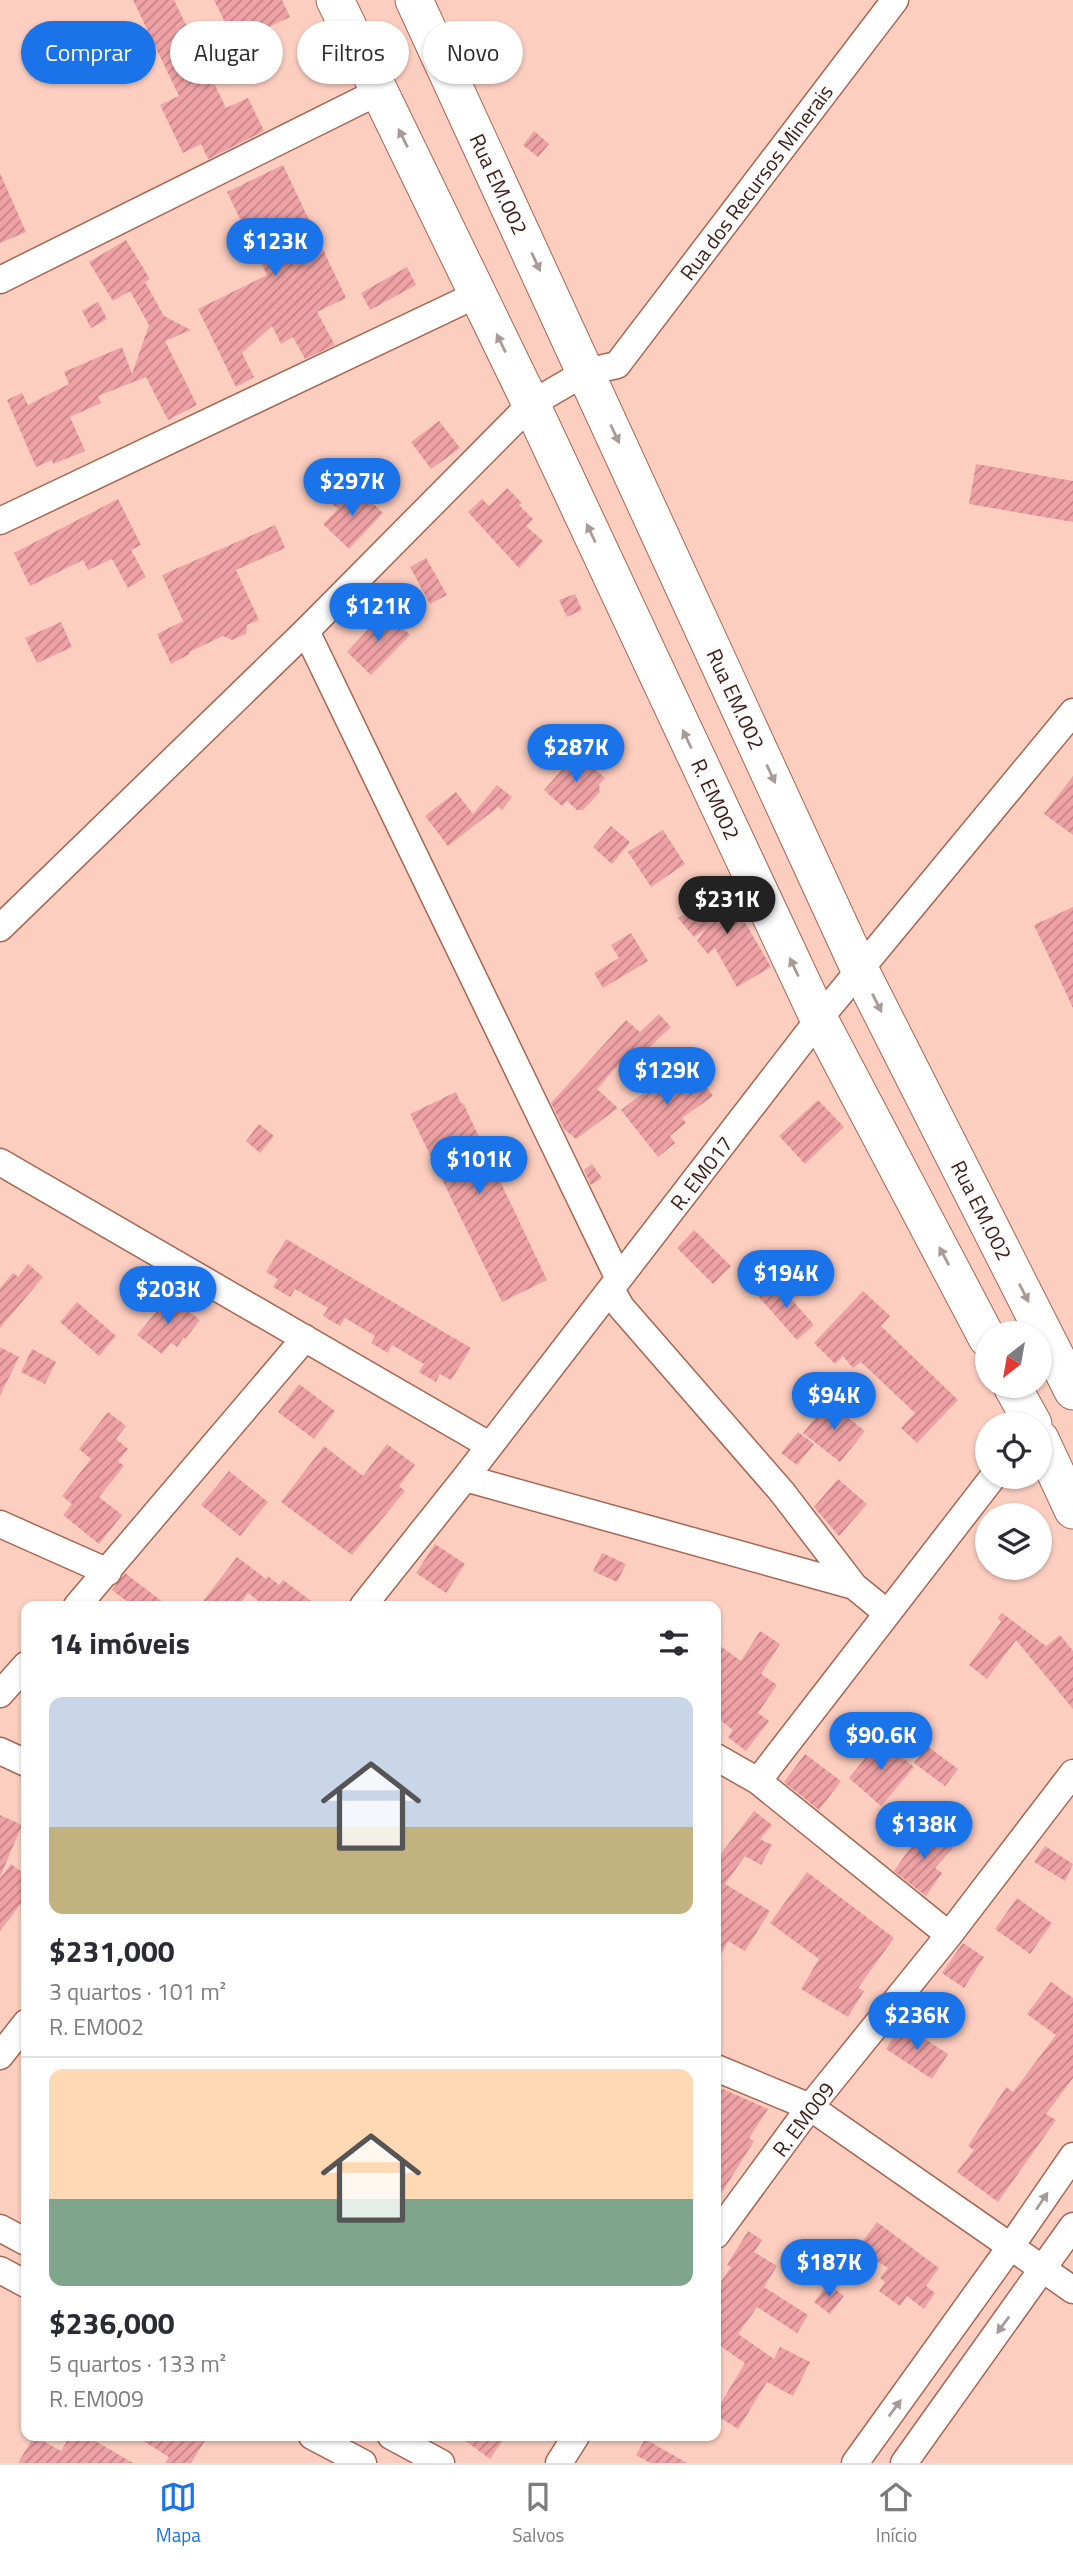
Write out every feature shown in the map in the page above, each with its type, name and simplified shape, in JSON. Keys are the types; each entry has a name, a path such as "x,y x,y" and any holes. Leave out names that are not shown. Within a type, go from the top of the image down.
{"street":[{"path":"335,0 531,404"},
{"name":"Rua EM.002","path":"414,0 602,368 859,968 1073,1391"},
{"name":"Rua dos Recursos Minerais","path":"602,368 895,0"},
{"path":"0,280 380,91"},
{"path":"0,521 478,294"},
{"path":"0,928 306,631 531,404 602,368"},
{"name":"R. EM002","path":"531,404 819,1019 978,1321"},
{"path":"306,631 615,1283 621,1307 782,1492 854,1586 887,1613"},
{"name":"R. EM017","path":"367,1601 859,968 1073,712"},
{"path":"0,1162 489,1445"},
{"path":"82,1601 305,1338"},
{"path":"1052,1465 1073,1510"},
{"path":"465,1478 854,1586"},
{"path":"758,1781 984,1489"},
{"path":"0,1524 108,1572"},
{"path":"0,1694 21,1670"},
{"path":"0,1751 21,1761"},
{"path":"721,1760 758,1781 949,1935"},
{"name":"R. EM009","path":"721,2228 810,2107 949,1935 1073,1773"},
{"path":"0,2056 21,2029"},
{"path":"721,2070 810,2107 1073,2290"},
{"path":"855,2463 1073,2156"},
{"path":"904,2463 1073,2225"},
{"path":"0,2228 21,2239"},
{"path":"0,2270 21,2281"},
{"path":"321,2441 363,2463"},
{"path":"400,2441 442,2463"},
{"path":"559,2463 573,2441"}],"building":[{"path":"133,0 174,0 184,21 170,21 170,77 156,48 156,21 143,21"},
{"path":"214,0 282,0 290,17 282,21 224,21"},
{"path":"173,84 214,84 226,108 248,98 264,131 208,159 201,144 183,153 160,105 179,96"},
{"path":"534,131 549,144 538,157 523,145"},
{"path":"283,165 346,298 317,312 335,345 305,359 293,337 281,344 272,326 242,353 254,377 236,387 198,309 267,275 227,192"},
{"path":"0,173 26,232 0,243"},
{"path":"126,240 150,279 145,282 164,316 191,330 165,341 197,405 168,420 146,377 98,396 101,403 70,417 85,451 53,464 52,460 36,467 7,400 22,393 28,405 69,384 64,372 122,347 132,374 149,325 130,291 113,301 89,262"},
{"path":"407,267 416,285 370,310 361,293"},
{"path":"98,302 107,319 91,328 82,311"},
{"path":"439,421 460,448 431,469 411,442"},
{"path":"976,464 1073,481 1073,522 969,504"},
{"path":"507,488 533,519 526,526 543,541 519,568 468,512 482,499 489,506"},
{"path":"342,489 357,503 364,495 383,513 349,549 323,524 338,509 330,502"},
{"path":"118,499 141,545 131,550 146,577 128,588 112,559 88,570 83,560 30,586 14,553"},
{"path":"275,525 285,548 236,570 259,620 247,625 246,634 232,640 223,636 171,664 157,634 183,621 162,575"},
{"path":"426,558 447,595 430,604 410,567"},
{"path":"575,594 582,610 567,617 559,600"},
{"path":"385,611 410,635 371,675 347,652"},
{"path":"61,622 72,647 37,663 25,638"},
{"path":"577,753 605,778 599,785 600,792 583,810 577,810 567,801 562,806 544,790"},
{"path":"1073,776 1073,835 1044,814"},
{"path":"497,785 512,797 502,810 498,807 448,846 425,816 456,792 473,814"},
{"path":"611,826 630,842 612,864 593,847"},
{"path":"663,830 685,864 651,887 628,852"},
{"path":"730,887 740,905 736,907 771,967 737,987 715,948 708,954 697,941 706,929 694,937 678,918"},
{"path":"1073,907 1073,1008 1034,925"},
{"path":"631,933 648,961 603,988 594,973 619,958 611,945"},
{"path":"659,1014 671,1027 635,1061 628,1054 597,1089 618,1108 576,1139 564,1129 551,1103 626,1020 640,1032"},
{"path":"687,1060 713,1096 682,1118 686,1123 670,1136 675,1143 658,1157 621,1110"},
{"path":"456,1092 547,1280 502,1302 410,1114"},
{"path":"818,1100 844,1127 805,1164 779,1136"},
{"path":"259,1124 274,1136 260,1153 246,1141"},
{"path":"592,1164 602,1178 591,1185 584,1170"},
{"path":"694,1230 731,1266 713,1284 677,1248"},
{"path":"286,1239 471,1348 451,1380 440,1374 436,1382 419,1372 424,1364 392,1345 388,1353 371,1343 375,1336 345,1318 340,1326 323,1316 328,1308 295,1289 290,1297 273,1287 278,1279 266,1272"},
{"path":"28,1264 43,1277 0,1328 0,1288 13,1273 18,1277"},
{"path":"773,1278 814,1325 797,1340 758,1296"},
{"path":"863,1291 890,1316 881,1326 958,1400 917,1443 901,1428 915,1413 861,1362 853,1368 843,1356 835,1364 814,1343"},
{"path":"169,1297 200,1320 177,1347 171,1343 162,1354 137,1335"},
{"path":"77,1302 116,1336 99,1356 60,1322"},
{"path":"0,1347 19,1357 0,1396"},
{"path":"32,1349 56,1362 45,1384 21,1372"},
{"path":"299,1384 335,1411 314,1439 278,1412"},
{"path":"828,1402 865,1431 840,1462 803,1433"},
{"path":"108,1412 126,1426 116,1439 128,1449 118,1461 124,1466 99,1497 122,1515 99,1544 63,1515 72,1504 62,1496 91,1459 79,1449"},
{"path":"798,1432 814,1444 797,1465 781,1453"},
{"path":"387,1444 415,1465 399,1486 405,1491 352,1555 281,1502 324,1446 363,1476"},
{"path":"229,1471 268,1502 240,1536 201,1505"},
{"path":"838,1479 867,1504 839,1536 814,1507"},
{"path":"435,1544 465,1564 446,1593 416,1573"},
{"path":"602,1553 626,1564 617,1582 593,1571"},
{"path":"237,1557 266,1579 268,1576 279,1585 283,1580 311,1601 258,1601 248,1593 242,1601 203,1601"},
{"path":"125,1573 161,1601 126,1601 112,1590"},
{"path":"1002,1613 1046,1646 1060,1635 1073,1651 1073,1709 1016,1640 987,1679 969,1665 1001,1622 998,1618"},
{"path":"760,1631 780,1644 761,1674 777,1685 758,1713 769,1721 746,1751 728,1737 733,1730 721,1721 721,1647 741,1661"},
{"path":"881,1739 914,1767 881,1806 849,1778"},
{"path":"927,1746 958,1769 945,1786 914,1763"},
{"path":"805,1754 841,1781 819,1810 784,1782"},
{"path":"754,1811 772,1825 760,1839 772,1845 761,1865 745,1856 725,1884 770,1911 745,1951 728,1941 721,1954 721,1854"},
{"path":"0,1815 21,1825 21,1827 0,1877"},
{"path":"926,1825 953,1848 935,1868 942,1873 926,1896 894,1871"},
{"path":"1045,1846 1073,1864 1065,1881 1034,1862"},
{"path":"11,1864 21,1871 21,1904 0,1931 0,1878"},
{"path":"807,1872 894,1938 858,1988 864,1991 848,2017 801,1989 819,1959 770,1923"},
{"path":"1017,1898 1052,1923 1030,1954 995,1929"},
{"path":"963,1943 984,1957 964,1988 942,1973"},
{"path":"1051,1982 1073,1998 1073,2078 1046,2114 1056,2120 998,2202 957,2172 974,2150 968,2146 1006,2087 1013,2092 1056,2035 1027,2014"},
{"path":"902,2024 948,2054 932,2079 886,2049"},
{"path":"721,2088 768,2109 749,2138 754,2141 721,2194"},
{"path":"877,2222 939,2268 926,2286 935,2293 924,2309 907,2296 900,2306 879,2291 885,2282 880,2278 888,2268 857,2249"},
{"path":"748,2231 762,2240 754,2252 777,2266 764,2287 808,2315 797,2333 757,2307 738,2334 774,2359 780,2347 810,2362 793,2396 767,2382 738,2429 721,2418 721,2403 745,2363 721,2346 721,2282 731,2267 727,2265"},
{"path":"828,2284 844,2296 830,2314 814,2302"},
{"path":"31,2441 43,2441 61,2451 67,2441 96,2441 133,2463 18,2463"},
{"path":"143,2441 205,2441 191,2463 165,2463 169,2457"},
{"path":"466,2441 503,2441 490,2459"},
{"path":"644,2441 648,2441 687,2463 650,2463 636,2455"}]}
